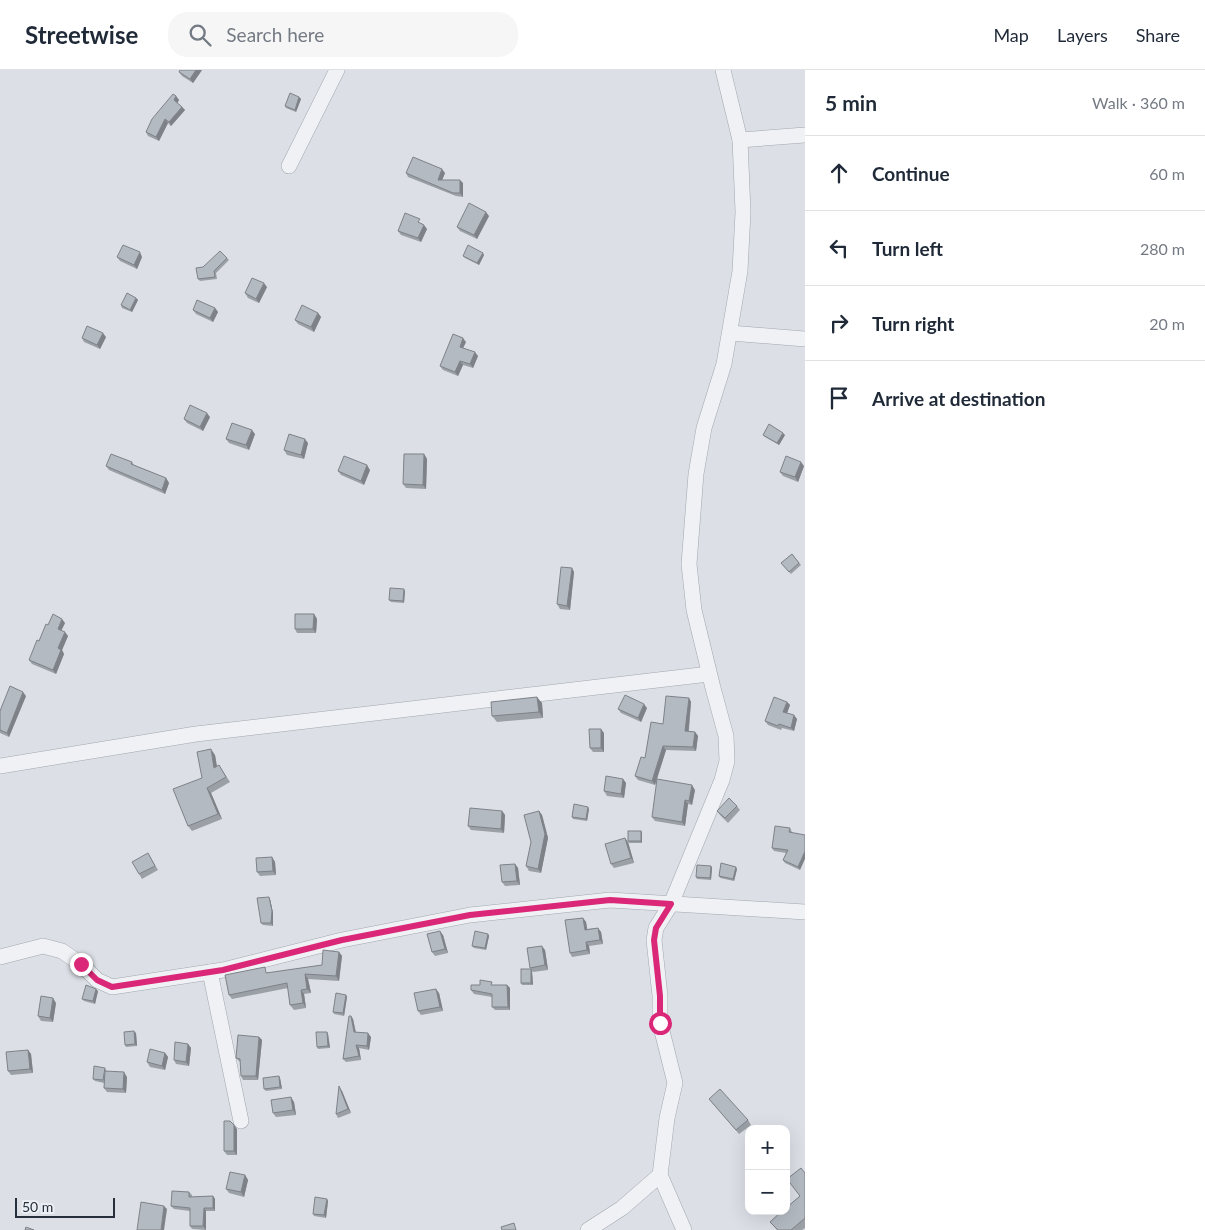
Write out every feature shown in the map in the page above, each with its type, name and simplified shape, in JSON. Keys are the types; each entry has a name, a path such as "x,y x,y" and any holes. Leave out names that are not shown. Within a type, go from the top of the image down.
{"street":[{"path":"290,166 337,70"},
{"path":"684,1230 660,1175 667,1118 675,1083 660,1023 660,996 654,940 656,928 671,904 722,780 727,761 726,736 694,610 690,582 690,535 696,474 704,428 724,364 740,271 743,212 740,140 723,70"},
{"path":"740,140 805,136"},
{"path":"730,333 805,339"},
{"path":"0,766 196,734 709,674"},
{"path":"0,957 43,946 56,949 81,964 97,980 112,987 210,972 342,940 470,915 610,900 805,912"},
{"path":"210,972 241,1121"},
{"path":"588,1230 622,1208 660,1175"}],"building":[{"path":"180,70 196,70 190,79 179,72"},
{"path":"290,93 299,97 295,110 285,106"},
{"path":"173,94 176,96 174,100 182,107 169,122 165,119 156,137 146,132 152,119"},
{"path":"413,157 442,169 438,180 460,180 460,193 453,193 406,173"},
{"path":"469,203 486,212 474,235 457,227"},
{"path":"405,213 420,219 418,222 424,225 418,238 398,231"},
{"path":"123,245 140,252 134,265 117,257"},
{"path":"468,245 483,253 477,263 463,256"},
{"path":"220,251 227,258 214,271 215,277 198,279 196,268 203,267"},
{"path":"252,278 264,283 256,299 245,293"},
{"path":"127,293 136,298 130,310 121,305"},
{"path":"197,300 215,308 210,318 193,310"},
{"path":"302,305 318,313 311,327 295,320"},
{"path":"87,326 103,333 97,345 82,338"},
{"path":"453,334 463,338 460,347 475,352 470,364 460,361 455,372 440,366"},
{"path":"190,405 207,413 200,427 184,419"},
{"path":"232,423 252,430 246,445 226,439"},
{"path":"769,424 783,433 777,443 763,435"},
{"path":"289,434 305,439 301,455 284,450"},
{"path":"111,454 166,478 162,490 106,466"},
{"path":"404,454 424,454 423,485 403,484"},
{"path":"344,456 367,465 361,481 338,471"},
{"path":"786,456 801,462 795,477 780,472"},
{"path":"792,554 799,563 789,572 781,563"},
{"path":"561,567 572,568 567,606 557,604"},
{"path":"390,588 404,589 403,601 389,600"},
{"path":"53,614 62,619 58,629 65,632 58,648 61,650 53,670 29,660 37,640 39,641 46,624 48,625"},
{"path":"295,614 314,614 313,629 295,629"},
{"path":"10,686 23,692 7,733 0,730 0,711"},
{"path":"625,695 644,704 638,718 618,709"},
{"path":"666,696 689,698 685,731 695,732 693,747 663,746 652,781 635,776 641,757 645,758 651,722 663,724"},
{"path":"537,697 539,712 492,716 491,702"},
{"path":"774,697 787,702 783,712 794,715 791,728 765,721"},
{"path":"589,729 601,729 601,748 590,748"},
{"path":"211,749 214,768 219,765 226,777 207,788 218,814 188,826 173,789 202,778 197,752"},
{"path":"606,776 623,779 621,794 604,791"},
{"path":"657,779 692,785 689,801 685,800 682,822 652,817"},
{"path":"729,798 737,806 725,818 717,811"},
{"path":"574,804 588,807 586,819 572,817"},
{"path":"470,808 502,811 501,829 468,826"},
{"path":"539,811 545,834 538,869 526,866 531,842 524,815"},
{"path":"775,826 790,828 789,832 805,835 805,851 798,867 783,860 788,850 772,848"},
{"path":"628,831 641,831 641,841 628,841"},
{"path":"625,838 631,858 611,864 605,844"},
{"path":"148,853 155,866 139,874 132,862"},
{"path":"272,857 273,871 257,872 256,858"},
{"path":"721,863 736,867 733,879 719,876"},
{"path":"515,864 517,881 502,882 500,865"},
{"path":"697,865 711,866 710,878 696,877"},
{"path":"269,897 272,911 271,923 261,923 257,898"},
{"path":"583,918 585,930 598,928 600,940 586,942 587,950 570,953 565,920"},
{"path":"440,931 445,949 432,952 427,934"},
{"path":"475,931 488,934 485,948 472,946"},
{"path":"542,946 545,965 530,968 527,948"},
{"path":"323,950 339,952 336,976 305,974 307,989 301,990 303,1003 290,1005 287,983 229,995 225,975 265,967 266,973 322,965"},
{"path":"521,969 531,969 531,983 521,983"},
{"path":"480,980 492,982 491,985 507,985 508,1007 492,1007 492,994 471,990 471,985 480,985"},
{"path":"86,985 96,989 93,1001 82,999"},
{"path":"436,989 440,1007 418,1011 414,993"},
{"path":"336,993 346,995 343,1013 333,1012"},
{"path":"41,996 53,998 50,1018 38,1016"},
{"path":"349,1016 351,1016 354,1032 368,1033 367,1046 356,1045 359,1056 343,1059"},
{"path":"134,1031 135,1044 125,1045 124,1032"},
{"path":"316,1032 327,1032 328,1046 317,1047"},
{"path":"238,1035 259,1037 256,1076 241,1076 240,1059 236,1058"},
{"path":"175,1042 188,1044 186,1062 174,1060"},
{"path":"150,1049 165,1053 162,1066 147,1062"},
{"path":"28,1050 30,1069 8,1071 6,1052"},
{"path":"94,1066 105,1068 103,1080 93,1079"},
{"path":"105,1071 124,1072 123,1089 104,1088"},
{"path":"279,1076 280,1087 264,1089 263,1078"},
{"path":"339,1086 348,1109 336,1114"},
{"path":"720,1089 748,1120 736,1130 709,1099"},
{"path":"291,1097 293,1110 273,1113 271,1100"},
{"path":"224,1121 230,1121 234,1125 234,1151 224,1151"},
{"path":"801,1168 805,1173 805,1218 791,1230 778,1230 770,1222 778,1215 790,1215 790,1205 800,1196 790,1183 790,1177"},
{"path":"230,1172 245,1175 241,1192 226,1189"},
{"path":"172,1191 189,1192 189,1197 213,1196 213,1208 204,1208 203,1226 190,1226 190,1208 171,1206"},
{"path":"315,1197 327,1199 324,1215 313,1214"},
{"path":"141,1202 164,1206 161,1230 137,1230"},
{"path":"514,1223 516,1230 502,1230 501,1227"}],"route":[{"path":"81,964 97,980 112,987 223,970 342,940 470,915 610,900 671,904 656,928 654,940 660,996 660,1023"}]}
